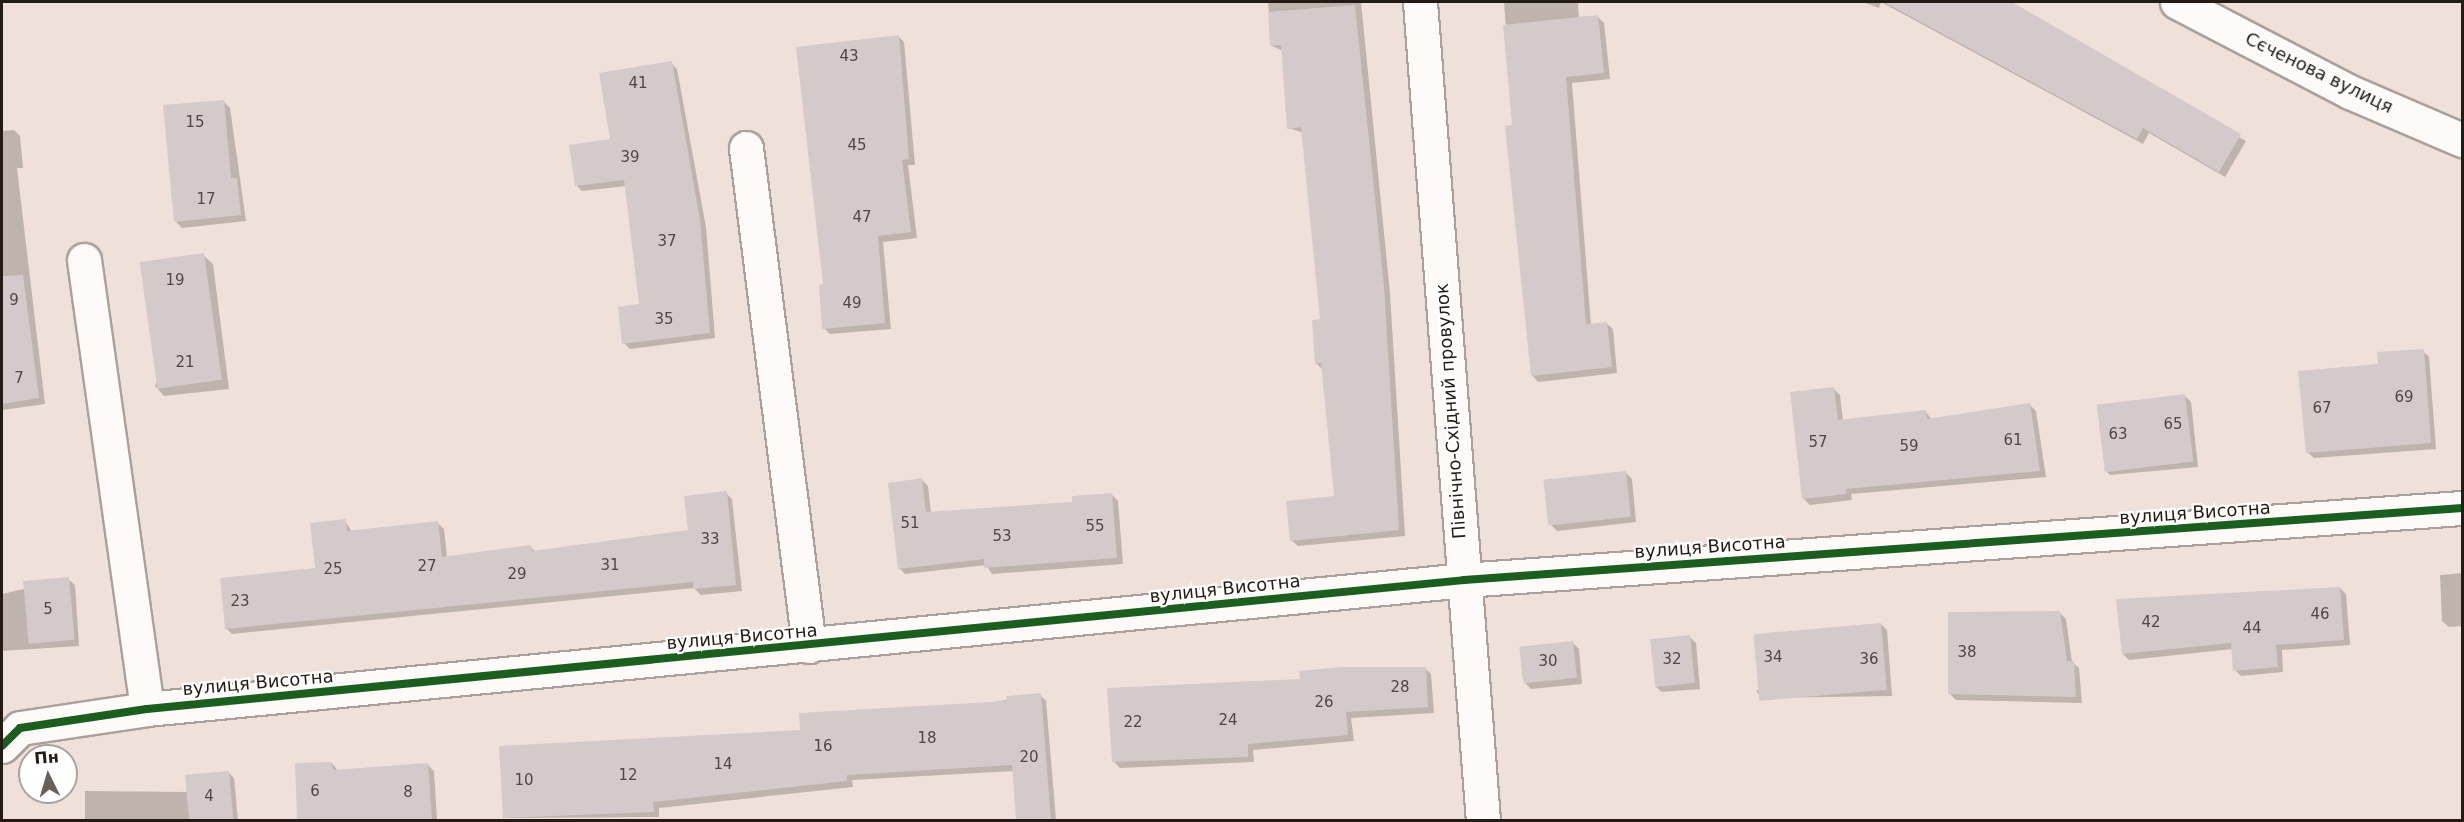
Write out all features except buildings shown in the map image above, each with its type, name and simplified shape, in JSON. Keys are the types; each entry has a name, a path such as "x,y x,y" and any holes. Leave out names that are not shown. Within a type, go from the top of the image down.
{"street":[{"name":"Північно-Східний провулок","path":"1420,2 1482,820"},
{"name":"Сєченова вулиця","path":"2177,2 2350,92 2463,140"},
{"path":"746,148 809,646"},
{"path":"84,260 147,709"},
{"name":"вулиця Висотна","path":"8,733 147,709 809,646 1464,580 2463,508"}],"cycle path":[{"path":"2,746 20,728 147,709 1464,580 2462,508"}]}
